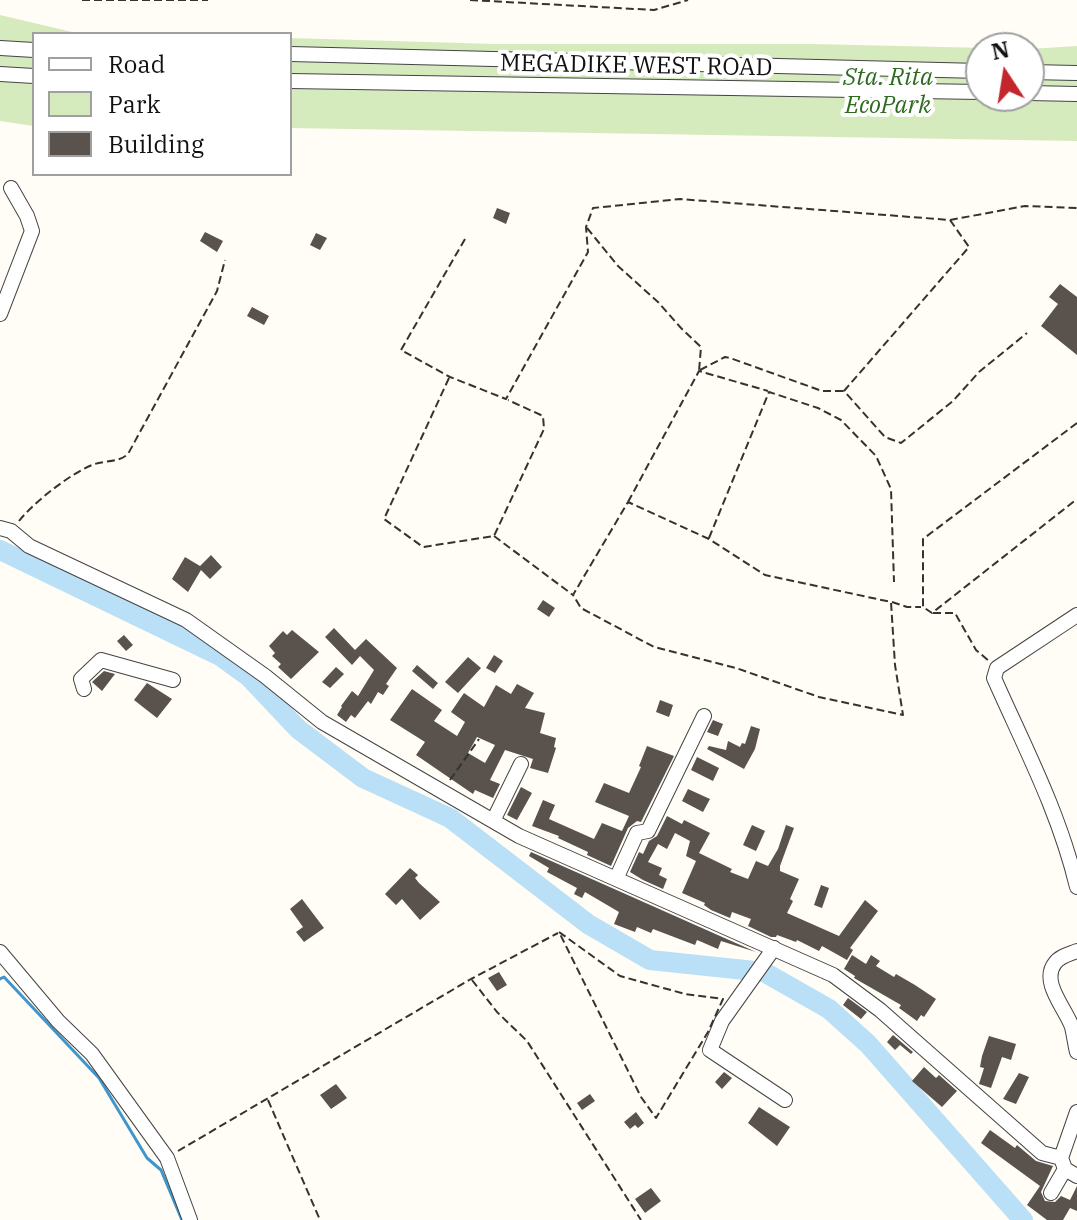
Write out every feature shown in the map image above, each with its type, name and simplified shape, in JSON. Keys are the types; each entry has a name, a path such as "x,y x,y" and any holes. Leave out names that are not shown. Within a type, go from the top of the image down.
{"street":[{"path":"0,48 32,50"},
{"path":"292,54 965,71"},
{"path":"1045,72 1077,73"},
{"path":"0,74 32,76"},
{"name":"MEGADIKE WEST ROAD","path":"292,81 965,92"},
{"path":"1045,93 1077,94"},
{"path":"0,314 32,231 11,188"},
{"path":"6,530 29,546 186,620 265,676 322,722 544,849 616,879 771,952 833,975 880,1010 1042,1153 1068,1168"},
{"path":"1077,615 997,668 994,678 1063,831 1077,887"},
{"path":"84,689 81,679 101,660 173,680"},
{"path":"616,879 637,833 648,831 704,716"},
{"path":"493,821 521,764"},
{"path":"1077,951 1053,964 1051,976 1053,989 1075,1024 1077,1052"},
{"path":"0,952 58,1021 92,1054 167,1158 190,1220"},
{"path":"771,952 722,1021 710,1050 785,1100"},
{"path":"1051,1193 1068,1168 1077,1112"}],"path":[{"path":"82,0 208,0"},
{"path":"470,0 654,10 688,0"},
{"path":"506,399 588,252 586,227 593,208 680,199 950,220 1025,206 1077,208"},
{"path":"844,391 969,247 950,220"},
{"path":"573,595 699,371 701,347 618,266 586,227"},
{"path":"465,239 401,350 450,377 543,416 544,429 494,536"},
{"path":"6,530 84,469 120,460 128,454 215,295 225,260"},
{"path":"699,371 725,357 822,391 844,391 885,437 901,443 953,401 979,372 1027,333"},
{"path":"699,371 818,408 841,420 876,456 891,489 894,582"},
{"path":"450,377 384,519 423,547 494,536 573,595 581,608 654,647 736,668 819,697 903,715 895,665 891,602"},
{"path":"709,539 769,392"},
{"path":"923,607 923,539 1077,423"},
{"path":"932,613 1077,499"},
{"path":"628,502 709,539 765,575 907,607 923,607 932,613 955,613 976,650 997,668"},
{"path":"443,790 479,739"},
{"path":"559,932 620,976 685,994 723,999 708,1032 656,1118 641,1097 559,932"},
{"path":"167,1158 471,979 559,932"},
{"path":"471,979 497,1012 527,1041 641,1220"},
{"path":"268,1099 320,1220"}],"green space":[{"path":"0,15 72,32 32,32 32,126 0,121"},
{"name":"Sta. Rita EcoPark","path":"292,38 495,44 965,47 965,112 1045,112 1045,48 1077,46 1077,141 292,128"}],"building":[{"path":"497,208 510,213 506,224 493,218"},
{"path":"205,232 223,241 217,252 200,241"},
{"path":"316,233 327,238 320,250 310,245"},
{"path":"1060,284 1077,297 1077,355 1041,326 1058,304 1049,297"},
{"path":"252,307 269,316 264,325 247,316"},
{"path":"211,555 222,567 210,579 201,570 188,592 172,579 185,557 200,566"},
{"path":"543,600 555,608 549,617 537,609"},
{"path":"334,628 355,650 366,639 397,668 386,684 389,686 383,695 378,692 371,704 368,701 355,718 351,715 346,722 337,715 341,706 352,691 358,696 374,670 360,656 352,665 325,637"},
{"path":"292,630 319,652 291,679 278,667 281,664 272,656 275,653 269,646 283,631 287,635"},
{"path":"124,635 133,645 126,651 117,641"},
{"path":"494,655 503,661 495,673 486,668"},
{"path":"468,657 481,668 458,693 445,682"},
{"path":"417,665 438,683 433,689 412,671"},
{"path":"336,667 344,674 330,688 322,682"},
{"path":"104,671 115,674 102,691 92,682"},
{"path":"147,683 172,699 157,718 134,700"},
{"path":"517,684 534,693 525,708 545,713 540,733 556,738 556,748 548,773 530,768 533,759 505,750 490,780 500,784 493,798 475,790 473,794 416,755 425,742 390,720 412,689 442,710 434,721 457,736 465,722 451,712 464,693 484,707 496,685 511,694","holes":["477,737 495,745 485,763 468,753"]},
{"path":"660,700 673,705 669,717 656,712"},
{"path":"713,720 723,724 718,736 707,732"},
{"path":"751,726 760,729 755,749 744,769 707,749 709,746 726,750 728,741 740,747 742,743 745,744"},
{"path":"647,746 674,756 641,822 637,821 628,828 611,866 587,855 588,852 559,836 532,826 543,800 555,805 549,819 594,839 602,823 622,831 629,816 595,802 604,783 629,793"},
{"path":"697,757 719,768 713,781 691,770"},
{"path":"521,787 532,793 517,820 507,815"},
{"path":"688,789 710,799 703,812 682,801"},
{"path":"667,816 682,824 684,820 710,833 699,853 748,879 756,861 768,866 786,825 794,828 780,866 780,871 799,879 787,913 839,936 865,900 878,911 850,948 853,950 847,960 822,946 819,951 797,940 777,935 771,937 748,926 751,919 732,912 730,918 682,893 696,861 686,856 690,841 675,833 667,849 658,844 648,862 662,868 659,875 667,879 663,889 643,880 630,872 639,852 643,854 649,841 657,836"},
{"path":"752,825 765,831 756,851 743,845"},
{"path":"531,852 756,952 721,941 718,949 697,940 695,945 653,929 651,933 637,927 635,932 614,924 619,912 585,892 582,898 574,894 577,888 547,872 549,868 529,856"},
{"path":"410,868 418,875 415,878 419,883 440,902 420,920 402,899 396,905 385,894"},
{"path":"821,885 829,888 822,908 814,905"},
{"path":"302,899 324,928 304,942 296,932 303,927 290,909"},
{"path":"852,955 866,964 871,955 880,961 876,966 894,977 896,974 936,999 924,1017 921,1015 917,1021 899,1008 901,1005 854,978 844,969"},
{"path":"499,972 507,985 497,991 488,978"},
{"path":"848,998 867,1012 861,1019 843,1005"},
{"path":"893,1035 913,1052 911,1054 900,1045 895,1050 887,1042"},
{"path":"989,1036 1016,1044 1011,1060 1002,1057 991,1088 979,1084 984,1068 980,1067 982,1056"},
{"path":"924,1067 957,1091 942,1107 912,1081"},
{"path":"724,1072 732,1078 722,1089 715,1082"},
{"path":"1019,1073 1029,1077 1016,1104 1003,1099"},
{"path":"336,1084 347,1098 331,1109 320,1095"},
{"path":"590,1094 595,1101 582,1110 577,1103"},
{"path":"759,1107 790,1127 777,1146 748,1123"},
{"path":"636,1112 644,1123 630,1129 624,1122"},
{"path":"990,1130 1015,1148 1017,1145 1036,1161 1053,1166 1041,1192 1045,1201 1055,1202 1061,1196 1070,1200 1077,1186 1077,1211 1070,1208 1063,1220 1047,1220 1027,1205 1040,1186 981,1143"},
{"path":"651,1188 661,1201 645,1213 635,1199"}],"waterway":[{"path":"0,550 220,656 249,677 298,729 363,778 450,818 588,924 650,960 764,972 829,1009 868,1044 1023,1220"},
{"path":"0,979 4,977 99,1078 147,1158 161,1170 182,1220"}]}
